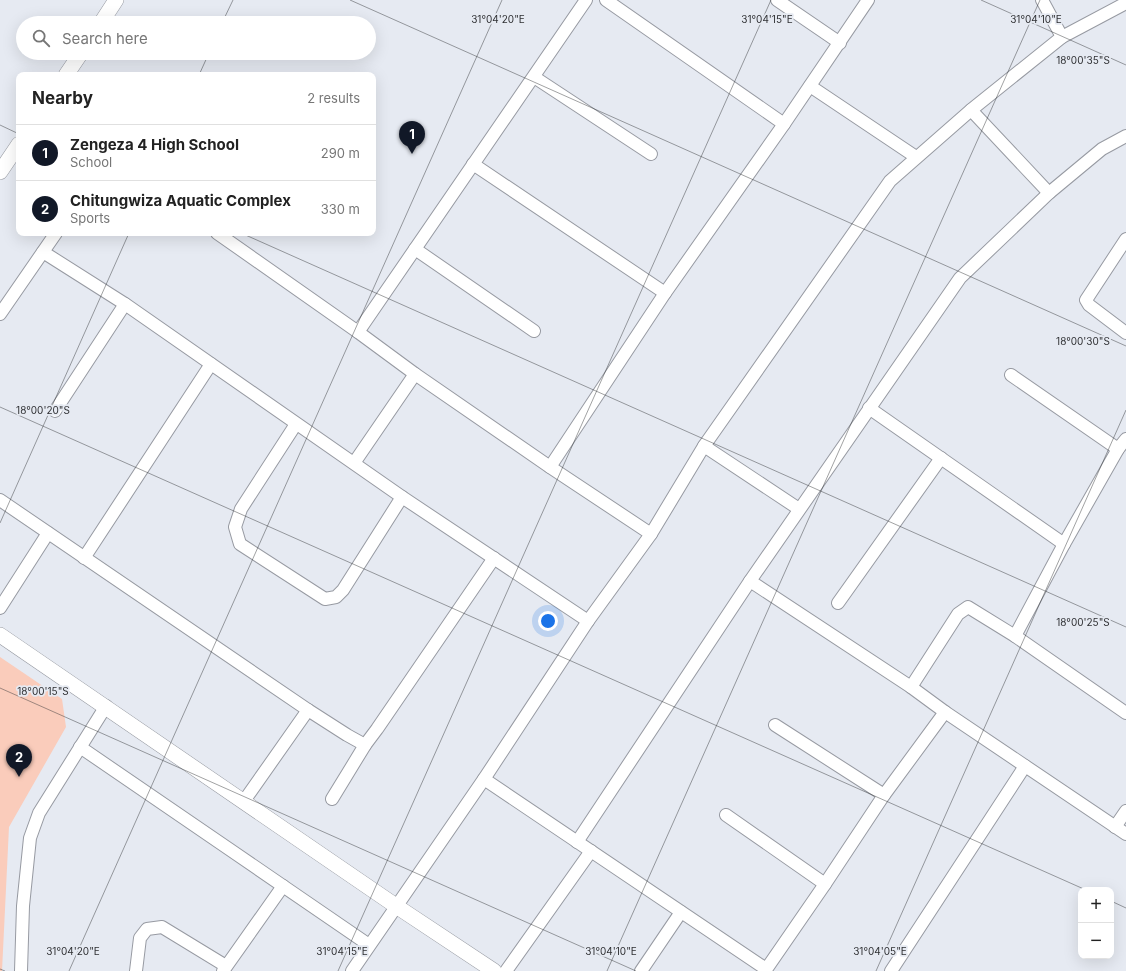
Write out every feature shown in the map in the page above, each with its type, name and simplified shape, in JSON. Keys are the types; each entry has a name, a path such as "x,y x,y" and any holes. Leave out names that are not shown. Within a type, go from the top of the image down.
{"street":[{"path":"106,16 116,0"},
{"path":"358,332 586,0"},
{"path":"606,0 784,124"},
{"path":"777,0 840,43"},
{"path":"550,468 665,293 784,124 868,0"},
{"path":"1042,0 1062,37"},
{"path":"352,971 484,779 588,621 651,534 704,446 890,181 971,110 1062,37 1126,3"},
{"path":"68,72 76,60"},
{"path":"534,77 651,154"},
{"path":"810,86 916,158"},
{"path":"971,110 1049,193"},
{"path":"577,842 750,580 960,278 1049,193 1102,149 1126,136"},
{"path":"0,172 16,148"},
{"path":"473,164 665,293"},
{"path":"0,314 54,236"},
{"path":"221,236 550,468 651,534"},
{"path":"1126,239 1086,300 1089,305 1126,333"},
{"path":"415,249 534,331"},
{"path":"43,252 125,304 402,497 588,621"},
{"path":"55,411 125,304"},
{"path":"84,558 211,364"},
{"path":"354,463 415,374"},
{"path":"1011,376 1118,450"},
{"path":"869,408 1064,544"},
{"path":"296,424 241,509 235,527 240,544 325,599 336,597 343,590 402,497"},
{"path":"1015,636 1064,544 1118,450 1126,439"},
{"path":"704,446 799,509"},
{"path":"838,603 941,458"},
{"path":"0,500 308,710 347,736 365,745"},
{"path":"0,608 48,533"},
{"path":"332,799 365,745 378,729 494,558"},
{"path":"750,580 911,687 945,712 1126,834"},
{"path":"911,687 958,614 968,607 1015,636 1126,712"},
{"path":"0,635 106,706 396,906 494,971"},
{"path":"21,971 23,906 30,838 40,813 106,706"},
{"path":"244,801 308,710"},
{"path":"484,779 765,970 825,884 884,795 945,712"},
{"path":"775,725 884,795"},
{"path":"80,747 369,946"},
{"path":"891,971 1025,766"},
{"path":"1115,827 1126,811"},
{"path":"726,815 825,884"},
{"path":"506,971 592,851"},
{"path":"136,971 140,938 147,929 162,927 225,969 283,886"},
{"path":"641,971 681,912"}],"shaded area":[{"path":"0,657 62,699 66,727 9,827 2,971 0,971"}],"place":[{"name":"Zengeza 4 High School","path":"412,154"},
{"name":"Chitungwiza Aquatic Complex","path":"19,777"}]}
